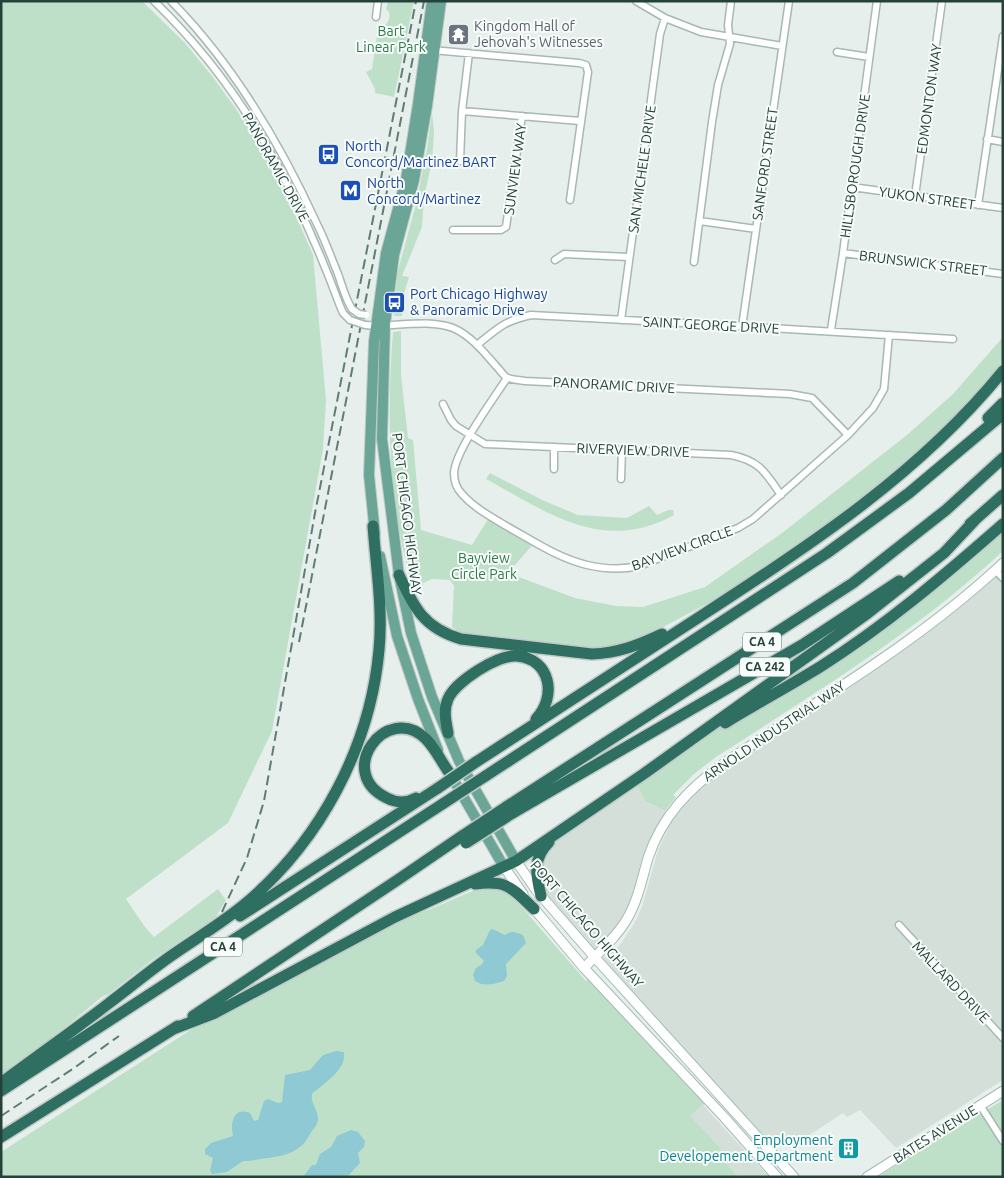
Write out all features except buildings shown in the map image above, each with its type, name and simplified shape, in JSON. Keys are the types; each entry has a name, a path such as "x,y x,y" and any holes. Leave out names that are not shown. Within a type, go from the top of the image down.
{"highway":[{"path":"149,972 223,927 438,787 450,774 476,762 740,590 836,525 893,480 942,436 1003,371"},
{"path":"966,444 1003,403"},
{"name":"CA 4","path":"1,1091 812,564 909,493 1003,414"},
{"name":"CA 4","path":"508,811 853,583 940,515 1003,458"},
{"name":"CA 242","path":"173,1029 400,879 508,811 832,626 920,565 975,520 1003,494"},
{"path":"1,1137 173,1029 214,1013 395,917 516,861 645,773 883,602 944,553 975,520"},
{"path":"645,773 838,654 923,592 1003,524"},
{"path":"1,1083 149,972 229,917 260,891 304,842 321,817 339,786 362,731 372,692 378,658 380,631 373,526"},
{"path":"399,575 418,612 433,626 446,634 475,642 592,654 616,652 642,644 681,625 740,590"},
{"path":"448,733 445,718 447,701 456,687 497,660 506,656 516,656 526,658 540,667 548,681 549,690 546,706 541,714 516,736"},
{"path":"438,787 409,801 398,802 383,796 371,786 365,772 364,763 370,746 382,734 392,730 411,730 426,739 450,774"},
{"path":"542,896 536,866 547,844 566,828"},
{"path":"465,885 504,884 518,894 534,910"}],"main road":[{"name":"PORT CHICAGO HIGHWAY","path":"432,1 430,50 414,180 374,342 369,475 373,526 397,636 434,742 450,774 504,867"},
{"name":"PORT CHICAGO HIGHWAY","path":"430,50 441,1"},
{"name":"PORT CHICAGO HIGHWAY","path":"379,323 382,439 399,575 412,633 432,697 459,761 516,861"}],"street":[{"name":"PANORAMIC DRIVE","path":"154,1 208,60 235,94 259,131 302,212 343,313 350,320 364,325 379,323 444,326 460,332 477,345 507,378 525,381 790,394 812,398 848,435"},
{"name":"PANORAMIC DRIVE","path":"171,1 217,53 271,134 313,216 352,309 379,323"},
{"path":"376,17 378,1"},
{"path":"636,1 665,18 701,32 782,46"},
{"path":"694,262 718,85 730,44 728,25 731,1"},
{"name":"SANFORD STREET","path":"742,327 789,1"},
{"name":"HILLSBOROUGH DRIVE","path":"831,330 877,1"},
{"name":"EDMONTON WAY","path":"915,196 942,1"},
{"name":"SAN MICHELE DRIVE","path":"621,320 660,34 665,18"},
{"path":"978,205 1000,76 1003,36"},
{"path":"430,50 586,65 588,72 570,200"},
{"path":"837,52 869,57"},
{"path":"460,162 462,111 469,53"},
{"path":"462,111 580,121"},
{"name":"SUNVIEW WAY","path":"453,230 502,230 506,227 522,116"},
{"path":"988,139 1003,142"},
{"name":"YUKON STREET","path":"852,186 1003,208"},
{"path":"700,221 756,229"},
{"name":"BRUNSWICK STREET","path":"843,253 1003,274"},
{"path":"555,260 564,254 630,257"},
{"name":"SAINT GEORGE DRIVE","path":"477,345 512,319 531,315 831,330 953,339"},
{"name":"BAYVIEW CIRCLE","path":"507,378 471,435 456,463 455,483 462,495 490,516 557,554 585,565 611,569 627,568 639,566 738,528 753,519 848,435 873,408 884,389 888,334"},
{"name":"RIVERVIEW DRIVE","path":"443,404 456,426 485,444 731,455 747,458 764,470 781,495"},
{"path":"554,447 554,469"},
{"path":"621,479 622,450"},
{"name":"ARNOLD INDUSTRIAL WAY","path":"584,968 614,937 627,919 638,894 649,855 664,823 685,795 698,782 903,644 1003,563"},
{"path":"995,570 1003,578"},
{"name":"PORT CHICAGO HIGHWAY","path":"516,861 542,896 595,957 794,1177"},
{"name":"PORT CHICAGO HIGHWAY","path":"504,867 534,910 584,968 714,1106 777,1177"},
{"name":"MALLARD DRIVE","path":"899,926 1003,1038"},
{"name":"BATES AVENUE","path":"867,1177 1003,1091"},
{"path":"980,1106 1003,1141"}],"shaded area":[{"path":"1003,570 1003,1080 896,1148 860,1110 847,1117 843,1113 796,1144 793,1145 785,1137 768,1148 598,961 617,949 634,924 642,907 658,850 671,823 694,793 728,766 867,675"},
{"path":"634,780 645,801 670,814 627,919 595,957 541,896 542,851"},
{"path":"703,1105 769,1177 738,1177 716,1153 720,1149 690,1116"}],"green space":[{"path":"1,1 142,1 184,42 212,76 236,109 261,149 300,225 313,255 326,400 323,449 272,731 228,823 126,899 154,937 218,889 226,900 216,917 152,960 109,994 103,996 57,1034 1,1075"},
{"name":"Bart Linear Park","path":"388,1 414,1 394,97 375,93 375,89 366,72 372,69 378,29 389,21 389,12 386,9"},
{"path":"432,113 434,132 432,161 424,198 422,227 402,276 409,277 402,300 402,316 394,316 397,274 416,204"},
{"name":"Bayview Circle Park","path":"401,331 401,375 408,438 413,440 421,530 472,545 490,516 535,542 508,573 575,598 616,606 643,607 705,587 782,533 907,435 953,394 1003,337 1003,361 991,377 943,429 884,483 802,544 723,595 639,640 610,647 582,649 463,634 452,627 454,586 450,580 432,579 423,583 420,594 414,595 399,527 390,443 393,332"},
{"path":"490,473 542,500 578,515 627,518 649,506 657,515 673,510 674,515 648,526 623,531 600,530 554,516 486,479"},
{"path":"1003,524 1003,551 935,608 864,660 716,757 694,774 673,795 676,797 665,811 645,801 634,780 752,706 821,666"},
{"path":"488,886 505,890 513,897 586,981 592,976 709,1100 690,1116 721,1149 717,1153 738,1177 1,1177 1,1152 189,1031 411,915"},
{"path":"1003,1100 1003,1177 881,1177 881,1175"}],"water":[{"path":"492,929 505,935 514,932 523,935 526,943 506,964 507,976 504,981 482,984 475,981 473,975 476,968 484,961 476,953 476,950 483,945"},
{"path":"336,1051 344,1052 342,1065 333,1076 312,1094 312,1101 318,1120 316,1126 299,1148 284,1155 243,1161 227,1172 212,1174 210,1170 213,1158 205,1154 205,1149 211,1143 233,1136 232,1126 236,1114 244,1111 250,1113 254,1121 258,1120 264,1101 268,1099 278,1103 282,1102 285,1075 310,1070 322,1056"},
{"path":"351,1130 358,1132 365,1141 364,1147 358,1153 360,1163 347,1177 303,1177 312,1165 316,1165 320,1154 331,1147 337,1136"}],"railway":[{"path":"222,912 247,858 264,801 315,513 416,1"},
{"path":"299,642 424,1"},
{"path":"1,1116 119,1036"}],"place":[{"name":"Kingdom Hall of Jehovah's Witnesses","path":"458,34"},
{"name":"North Concord/Martinez BART","path":"329,154"},
{"name":"North Concord/Martinez","path":"351,191"},
{"name":"Port Chicago Highway & Panoramic Drive","path":"394,302"},
{"name":"Employment Developement Department","path":"849,1148"}]}
